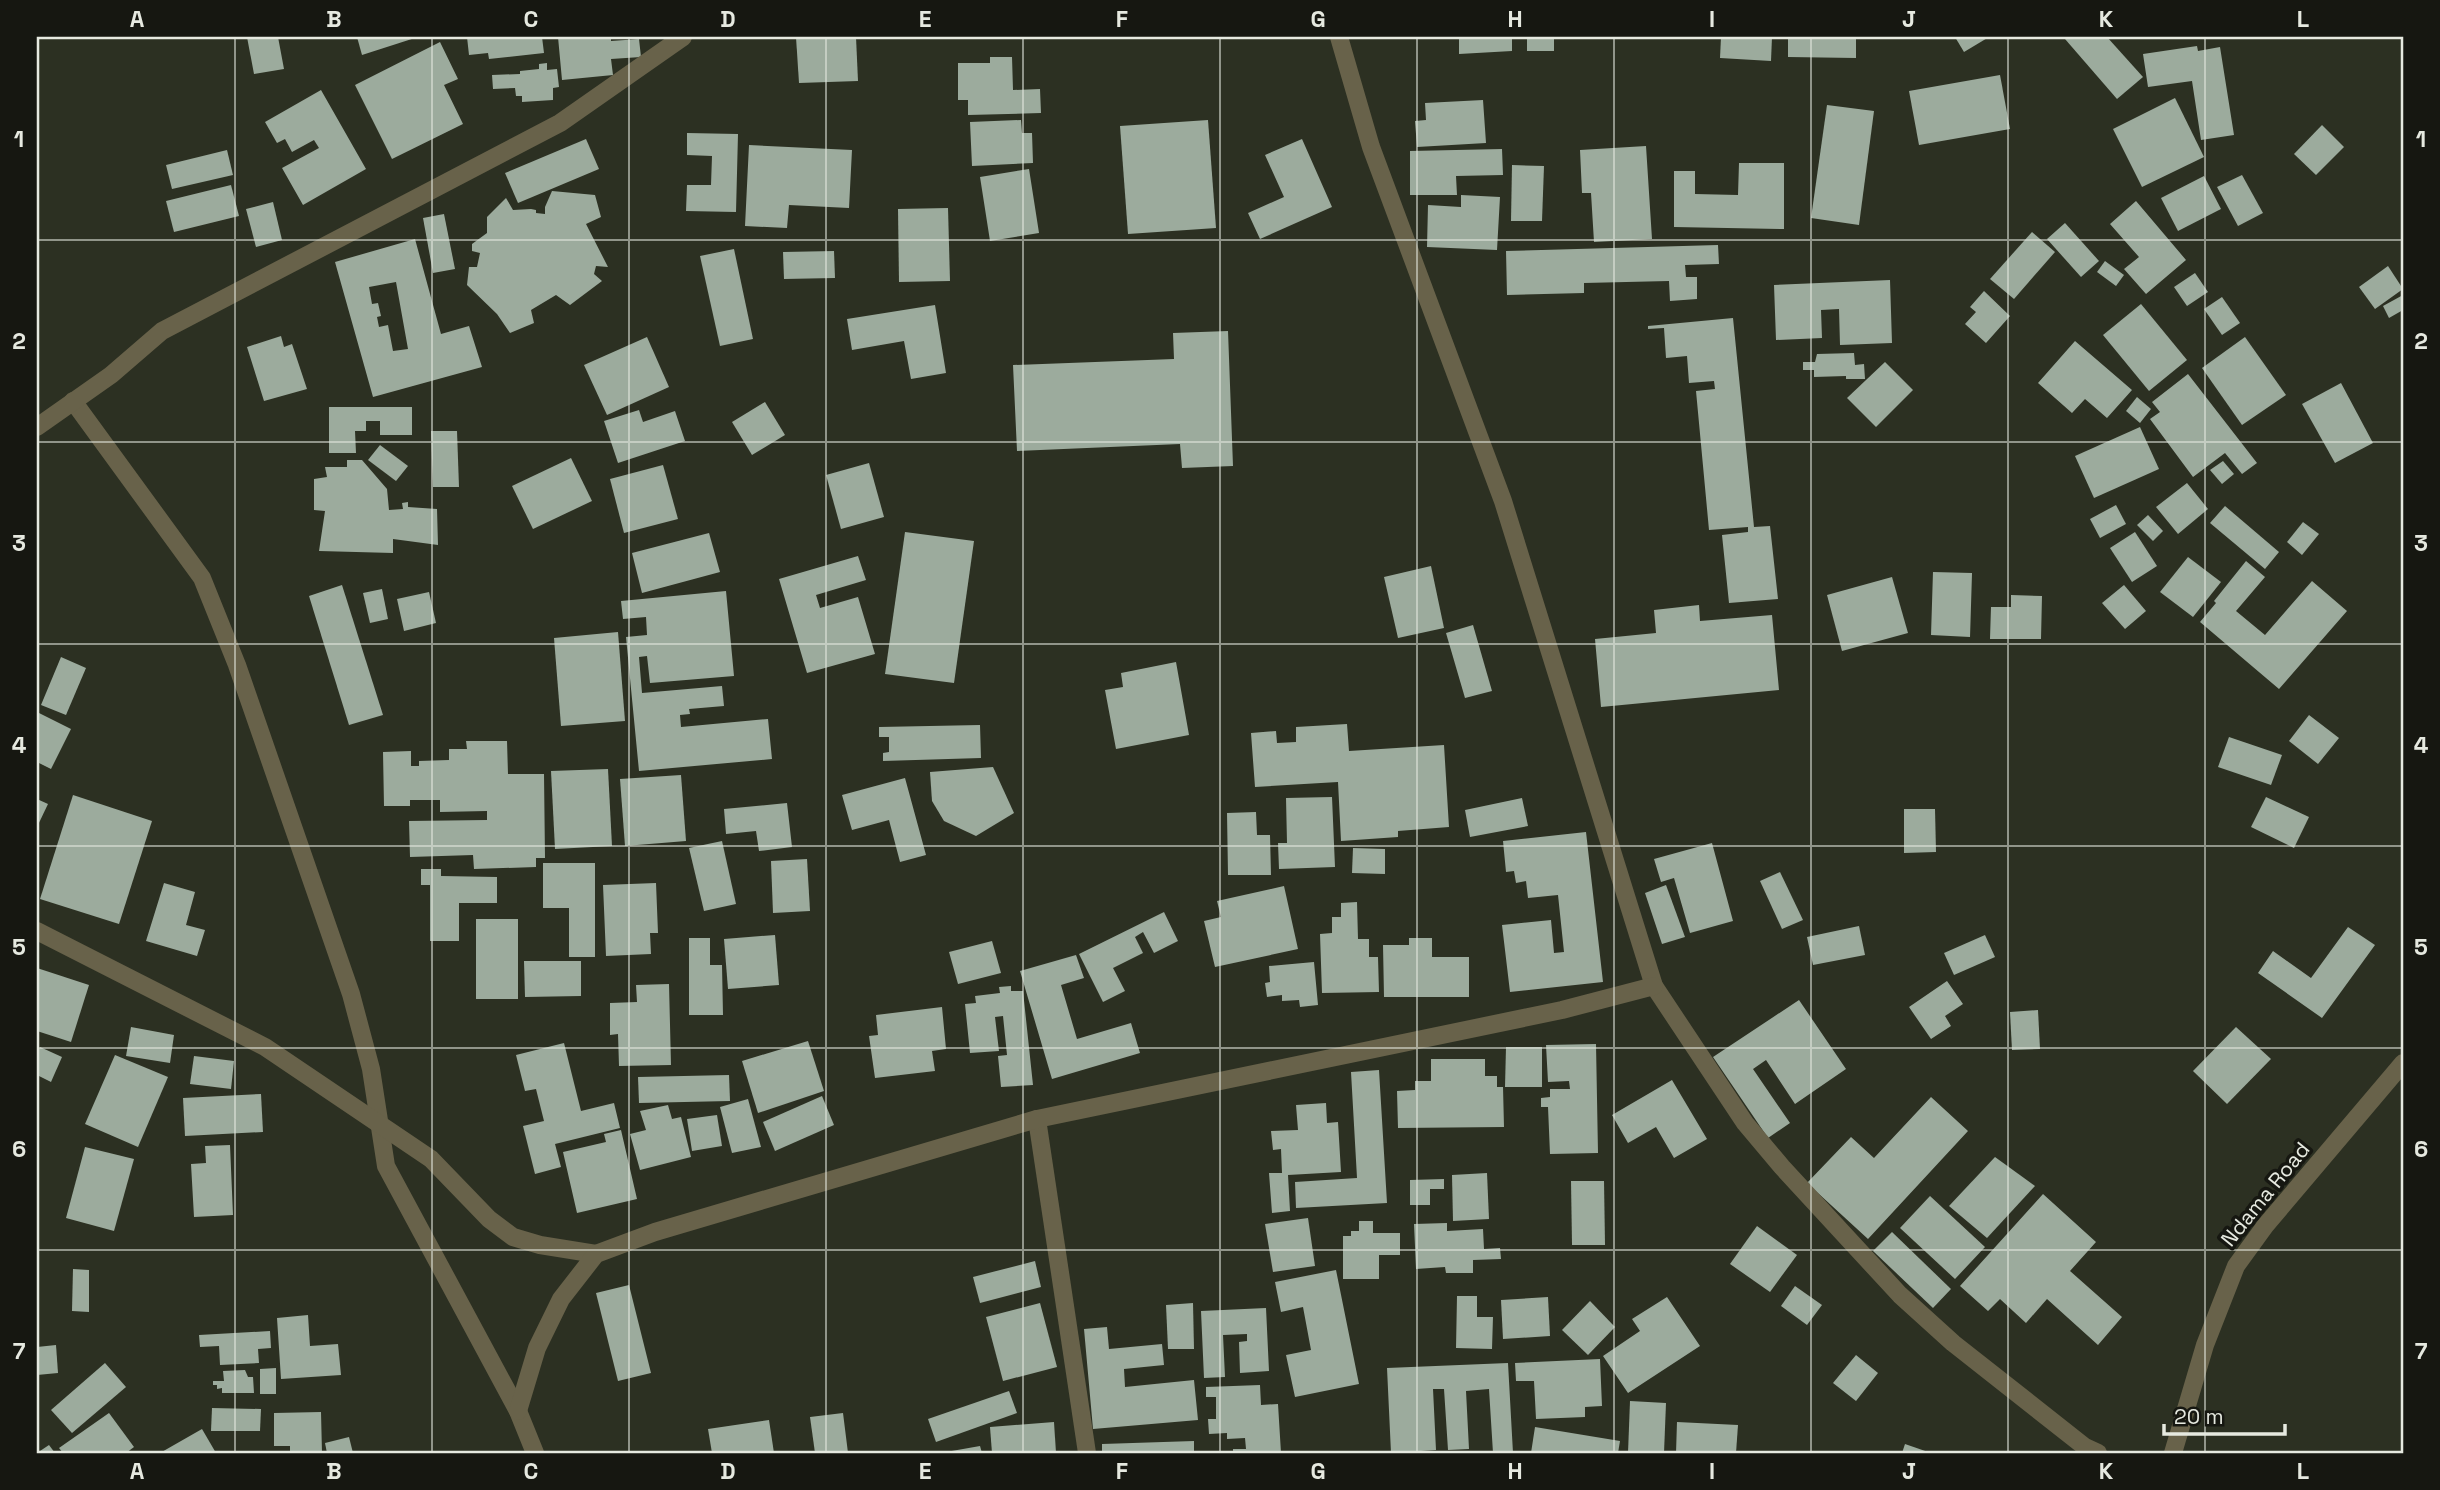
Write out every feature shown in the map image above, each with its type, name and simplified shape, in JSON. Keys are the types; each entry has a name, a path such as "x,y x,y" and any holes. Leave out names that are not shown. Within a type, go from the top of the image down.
{"street":[{"path":"37,427 111,375 162,331 560,123 683,37"},
{"path":"1339,37 1371,147 1503,501 1654,986 1745,1123 1900,1295 1994,1375 2085,1447 2098,1453"},
{"path":"73,401 202,578 237,665 351,994 371,1069 386,1166 518,1411 535,1453"},
{"path":"37,930 265,1047 431,1159 489,1219 513,1237 540,1245 596,1254 654,1232 1037,1119 1562,1010 1654,986"},
{"name":"Ndama Road","path":"2173,1453 2205,1345 2236,1266 2265,1226 2403,1063"},
{"path":"1037,1119 1087,1453"},
{"path":"518,1411 537,1348 561,1299 596,1254"}],"building":[{"path":"247,37 278,37 284,69 254,74"},
{"path":"357,37 418,37 362,55"},
{"path":"467,37 542,37 544,53 489,59 488,53 469,55"},
{"path":"558,37 611,37 611,41 639,39 641,57 611,59 613,75 562,80"},
{"path":"796,37 856,37 858,81 799,83"},
{"path":"1459,37 1512,37 1512,51 1459,54"},
{"path":"1527,37 1554,37 1554,51 1527,51"},
{"path":"1721,37 1772,37 1771,61 1720,58"},
{"path":"1788,37 1856,37 1856,58 1788,57"},
{"path":"1955,37 1989,37 1964,52"},
{"path":"2107,37 2143,77 2117,99 2065,39"},
{"path":"440,42 458,79 444,85 463,124 392,159 355,85"},
{"path":"2197,46 2198,51 2220,47 2234,135 2201,140 2192,81 2148,87 2143,54"},
{"path":"990,57 1012,57 1013,90 1040,89 1041,113 968,115 968,100 958,100 958,63 990,63"},
{"path":"547,63 547,70 557,69 559,87 553,88 553,100 522,102 522,96 516,96 515,88 493,89 492,75 520,74 520,71 539,69 539,64"},
{"path":"2000,75 2010,129 1919,145 1909,91"},
{"path":"321,90 366,169 303,205 282,168 319,148 314,140 292,152 285,139 277,143 265,122"},
{"path":"2175,98 2204,157 2142,187 2113,129"},
{"path":"1483,100 1486,143 1417,147 1415,121 1426,120 1425,103"},
{"path":"1827,105 1874,111 1859,225 1811,218"},
{"path":"1021,120 1022,133 1032,133 1033,163 972,166 970,122"},
{"path":"1208,120 1216,228 1128,234 1120,126"},
{"path":"2322,125 2344,147 2316,175 2294,154"},
{"path":"687,133 738,134 736,212 686,211 687,185 711,185 712,156 687,155"},
{"path":"586,139 599,169 518,203 505,173"},
{"path":"1302,139 1332,207 1260,239 1248,213 1284,197 1265,155"},
{"path":"749,145 852,150 849,208 789,205 787,228 745,226"},
{"path":"1646,146 1652,239 1594,242 1591,193 1582,193 1580,150"},
{"path":"1502,149 1503,175 1456,176 1457,195 1410,195 1410,151"},
{"path":"227,150 233,175 172,189 166,165"},
{"path":"1739,163 1784,163 1784,229 1674,227 1674,171 1695,171 1695,194 1738,195"},
{"path":"1512,165 1544,166 1542,221 1511,221"},
{"path":"1029,169 1039,233 990,241 980,177"},
{"path":"2242,175 2263,213 2238,226 2217,187"},
{"path":"2204,176 2221,209 2178,231 2161,198"},
{"path":"231,185 239,216 174,232 166,201"},
{"path":"552,191 595,195 601,217 586,224 608,267 596,266 594,274 602,281 570,305 556,295 531,310 534,323 510,333 497,314 467,285 469,267 477,267 480,253 472,251 472,244 487,233 487,217 506,198 513,210 531,209 545,214"},
{"path":"1461,195 1500,197 1497,250 1427,247 1428,205 1461,207"},
{"path":"2136,201 2186,260 2146,294 2124,269 2139,257 2110,224"},
{"path":"273,202 282,240 256,247 246,209"},
{"path":"948,208 950,281 899,282 898,209"},
{"path":"444,214 455,269 433,273 423,218"},
{"path":"2065,223 2099,261 2081,277 2047,239"},
{"path":"2032,232 2055,252 2014,299 1990,279"},
{"path":"415,239 441,334 469,326 482,367 373,397 335,262","holes":["396,282 408,349 393,351 388,325 379,327 377,317 381,316 378,303 372,304 369,287"]},
{"path":"1718,245 1719,264 1685,265 1686,277 1697,277 1697,299 1670,301 1669,281 1584,283 1584,293 1507,295 1506,251"},
{"path":"734,249 753,339 720,346 700,256"},
{"path":"834,251 835,278 784,279 783,252"},
{"path":"2105,261 2124,275 2116,286 2097,272"},
{"path":"2388,266 2403,289 2375,309 2359,287"},
{"path":"2195,273 2208,292 2187,306 2174,287"},
{"path":"1890,280 1892,343 1840,345 1839,309 1821,310 1822,338 1776,340 1774,285"},
{"path":"1984,291 2010,316 1986,343 1965,324 1976,312 1970,307"},
{"path":"2403,295 2403,310 2389,318 2383,306"},
{"path":"2222,297 2240,323 2222,335 2204,309"},
{"path":"2141,304 2187,360 2149,391 2103,335"},
{"path":"935,305 946,373 911,379 904,341 852,350 847,319"},
{"path":"1733,318 1754,527 1770,526 1778,599 1729,603 1722,535 1748,532 1748,527 1709,530 1696,391 1715,389 1714,381 1689,383 1687,356 1666,358 1664,328 1648,329 1648,326"},
{"path":"1228,331 1233,466 1182,468 1180,444 1017,451 1013,365 1174,359 1173,333"},
{"path":"281,336 284,347 292,344 307,389 264,401 247,347"},
{"path":"647,337 669,387 607,415 584,365"},
{"path":"2245,337 2286,395 2242,425 2202,368"},
{"path":"2075,341 2132,390 2107,418 2085,399 2072,413 2038,383"},
{"path":"1854,353 1855,365 1864,364 1865,379 1846,379 1846,376 1814,377 1814,370 1803,370 1803,362 1815,362 1817,354"},
{"path":"1885,362 1913,390 1876,427 1847,398"},
{"path":"2188,374 2257,463 2242,474 2225,453 2193,477 2150,419 2160,412 2152,402"},
{"path":"2341,383 2373,443 2335,463 2302,404"},
{"path":"2137,397 2151,409 2140,423 2126,411"},
{"path":"765,402 785,435 752,455 732,422"},
{"path":"329,407 412,407 412,435 380,435 380,421 366,421 366,431 355,431 356,453 329,453"},
{"path":"639,410 643,422 675,411 685,441 618,463 604,421"},
{"path":"2140,427 2159,469 2094,498 2075,456"},
{"path":"431,431 457,431 459,487 433,487"},
{"path":"380,445 408,466 396,481 368,460"},
{"path":"571,458 592,501 533,529 512,486"},
{"path":"347,460 362,460 387,489 389,510 403,509 402,503 408,502 408,507 437,509 438,545 393,539 393,553 319,551 325,511 314,510 314,479 327,477 325,467 347,467"},
{"path":"2223,461 2234,474 2222,484 2210,470"},
{"path":"869,463 884,517 841,529 826,475"},
{"path":"663,465 678,519 624,533 610,479"},
{"path":"2187,483 2208,509 2178,534 2156,507"},
{"path":"2116,505 2126,524 2100,538 2090,519"},
{"path":"2225,506 2279,552 2265,569 2210,523"},
{"path":"2148,515 2163,531 2153,541 2137,525"},
{"path":"2303,522 2319,534 2302,555 2287,542"},
{"path":"905,532 974,541 954,683 885,674"},
{"path":"2135,532 2157,566 2132,582 2110,548"},
{"path":"709,533 720,572 642,593 632,553"},
{"path":"858,556 866,580 816,595 820,608 858,597 875,654 807,673 779,579"},
{"path":"2188,557 2221,582 2193,617 2160,592"},
{"path":"2246,561 2265,577 2236,611 2265,635 2312,581 2347,611 2279,689 2200,622"},
{"path":"1431,566 1444,628 1398,638 1384,577"},
{"path":"1933,572 1972,573 1970,637 1931,635"},
{"path":"1892,577 1908,633 1842,651 1827,595"},
{"path":"342,585 383,715 349,725 309,596"},
{"path":"2124,585 2146,611 2125,629 2102,603"},
{"path":"382,589 388,619 370,623 363,593"},
{"path":"726,591 734,676 650,683 647,656 639,657 642,693 722,686 724,706 689,709 690,714 680,715 681,727 768,719 772,759 639,771 626,637 647,635 646,617 623,619 621,601"},
{"path":"429,592 436,623 404,631 397,599"},
{"path":"2011,595 2042,596 2041,639 1990,639 1991,607 2011,607"},
{"path":"1699,605 1700,621 1772,615 1779,690 1601,707 1595,639 1656,633 1654,610"},
{"path":"1473,625 1492,691 1465,698 1446,633"},
{"path":"618,632 625,721 561,726 554,638"},
{"path":"61,657 86,668 66,715 41,705"},
{"path":"1176,662 1189,735 1116,749 1105,690 1123,687 1121,673"},
{"path":"37,712 71,729 51,769 37,762"},
{"path":"2309,715 2339,738 2318,764 2289,741"},
{"path":"1347,724 1349,751 1444,745 1449,827 1398,831 1398,837 1341,841 1338,782 1255,787 1251,733 1276,731 1277,743 1296,742 1296,727"},
{"path":"980,725 981,758 883,761 883,753 889,752 889,737 879,737 879,727"},
{"path":"2229,737 2282,755 2271,785 2218,767"},
{"path":"466,741 507,741 508,774 544,774 545,858 536,858 536,867 474,869 473,855 410,857 409,821 487,820 487,811 440,812 440,800 410,800 410,806 384,806 383,752 411,751 411,766 419,766 419,761 449,760 449,749 467,749"},
{"path":"993,767 1014,813 976,836 944,821 932,801 930,772"},
{"path":"608,769 612,846 555,849 551,771"},
{"path":"681,775 686,841 625,846 620,779"},
{"path":"905,778 926,855 900,862 889,820 852,830 842,795"},
{"path":"73,795 152,821 119,924 40,899"},
{"path":"1332,797 1335,867 1279,869 1278,843 1287,843 1286,798"},
{"path":"2266,797 2309,817 2294,848 2251,827"},
{"path":"1522,798 1528,826 1470,837 1465,810"},
{"path":"37,799 48,804 37,827"},
{"path":"787,803 792,847 759,851 756,831 726,834 724,809"},
{"path":"1904,809 1935,809 1936,852 1904,853"},
{"path":"1256,812 1257,835 1270,835 1271,875 1228,875 1227,813"},
{"path":"1586,832 1603,982 1510,992 1502,925 1551,920 1554,953 1564,952 1558,895 1528,898 1526,881 1516,883 1514,871 1506,872 1503,841"},
{"path":"722,841 736,904 704,911 689,848"},
{"path":"1712,843 1733,921 1690,933 1674,878 1661,882 1654,859"},
{"path":"1353,848 1385,849 1385,874 1352,873"},
{"path":"807,859 810,911 773,913 771,861"},
{"path":"543,863 595,863 595,957 569,957 569,908 543,908"},
{"path":"421,869 441,869 441,876 497,877 497,903 459,903 459,941 430,941 430,885 421,885"},
{"path":"1780,872 1803,920 1782,929 1760,881"},
{"path":"164,883 195,892 186,925 205,930 197,956 146,941"},
{"path":"656,883 658,933 650,933 651,954 606,956 603,885"},
{"path":"1666,885 1685,937 1662,944 1645,893"},
{"path":"1284,886 1298,949 1215,967 1204,921 1221,917 1217,901"},
{"path":"1357,902 1358,939 1369,939 1369,957 1378,957 1379,992 1322,993 1320,934 1332,933 1332,917 1341,917 1341,903"},
{"path":"1164,912 1178,941 1154,953 1143,932 1135,937 1143,953 1113,968 1125,991 1103,1002 1079,954"},
{"path":"476,919 518,919 518,999 476,999"},
{"path":"1859,926 1865,955 1813,965 1807,937"},
{"path":"2348,927 2375,945 2322,1018 2258,973 2273,951 2311,978"},
{"path":"775,935 779,985 728,989 724,939"},
{"path":"1985,935 1995,957 1954,975 1944,953"},
{"path":"689,938 710,938 710,965 722,965 723,1015 689,1015"},
{"path":"1409,938 1432,938 1432,957 1469,957 1469,997 1384,997 1383,945 1409,945"},
{"path":"992,941 1001,973 958,984 949,952"},
{"path":"1076,955 1084,978 1061,985 1077,1039 1131,1023 1140,1053 1052,1079 1020,971"},
{"path":"524,961 581,961 581,996 525,997"},
{"path":"1314,962 1318,1005 1300,1007 1299,1000 1282,1001 1282,995 1267,997 1265,983 1270,982 1269,966"},
{"path":"37,968 89,985 71,1042 37,1031"},
{"path":"1947,981 1963,1004 1945,1016 1951,1026 1931,1039 1909,1007"},
{"path":"669,984 671,1065 619,1066 618,1034 610,1035 610,1003 637,1002 636,985"},
{"path":"1011,986 1011,991 1023,991 1033,1085 1001,1087 998,1056 1007,1055 1003,1016 995,1017 999,1051 970,1053 965,1004 976,1003 975,996 1000,993 999,987"},
{"path":"1799,1000 1846,1069 1795,1104 1766,1060 1753,1069 1790,1123 1768,1138 1713,1057"},
{"path":"942,1007 946,1049 932,1051 935,1071 875,1078 869,1036 878,1035 876,1015"},
{"path":"2038,1010 2040,1049 2012,1050 2010,1012"},
{"path":"131,1027 174,1035 170,1063 126,1056"},
{"path":"2236,1027 2271,1059 2227,1104 2193,1071"},
{"path":"808,1041 824,1091 758,1113 742,1061"},
{"path":"564,1043 581,1111 614,1103 620,1128 555,1144 561,1167 535,1174 523,1126 544,1121 536,1089 525,1091 516,1055"},
{"path":"1596,1044 1598,1153 1550,1154 1548,1107 1541,1107 1541,1098 1550,1097 1550,1089 1570,1089 1569,1081 1548,1082 1546,1045"},
{"path":"40,1047 62,1057 51,1082 37,1075 37,1054"},
{"path":"1506,1047 1542,1047 1542,1087 1505,1087"},
{"path":"115,1055 168,1077 138,1147 85,1124"},
{"path":"194,1056 234,1061 231,1089 190,1084"},
{"path":"1431,1059 1485,1059 1485,1076 1497,1076 1497,1087 1503,1087 1504,1127 1398,1128 1397,1091 1415,1090 1415,1081 1431,1081"},
{"path":"1379,1070 1387,1203 1296,1208 1295,1182 1357,1178 1351,1072"},
{"path":"729,1075 730,1101 639,1103 638,1077"},
{"path":"1672,1080 1707,1139 1674,1158 1656,1127 1628,1143 1612,1115"},
{"path":"261,1094 263,1132 185,1136 183,1098"},
{"path":"822,1096 834,1125 775,1151 763,1122"},
{"path":"1931,1097 1968,1131 1868,1239 1807,1183 1851,1137 1874,1158"},
{"path":"748,1099 761,1147 732,1153 720,1107"},
{"path":"1326,1103 1327,1123 1338,1122 1341,1172 1288,1175 1290,1211 1272,1213 1269,1173 1282,1173 1281,1149 1273,1150 1271,1131 1298,1130 1296,1105"},
{"path":"668,1105 672,1119 681,1117 691,1157 640,1170 630,1134 646,1130 640,1111"},
{"path":"717,1115 722,1146 692,1151 687,1119"},
{"path":"621,1130 637,1199 577,1213 563,1152 606,1142 604,1134"},
{"path":"230,1145 233,1215 194,1217 191,1164 206,1163 205,1146"},
{"path":"85,1147 134,1159 114,1231 66,1218"},
{"path":"1995,1157 2035,1186 1987,1238 1949,1206"},
{"path":"1487,1173 1489,1219 1453,1221 1452,1175"},
{"path":"1444,1179 1444,1189 1430,1189 1430,1205 1410,1205 1410,1180"},
{"path":"1571,1181 1604,1181 1605,1245 1572,1245"},
{"path":"2043,1194 2096,1242 2070,1271 2122,1317 2098,1345 2047,1299 2026,1323 2000,1299 1988,1311 1960,1286"},
{"path":"1930,1196 1985,1247 1955,1279 1900,1228"},
{"path":"1308,1218 1315,1266 1273,1272 1265,1224"},
{"path":"1359,1221 1373,1221 1373,1233 1400,1233 1400,1255 1379,1255 1379,1279 1343,1279 1343,1236 1351,1236 1351,1231 1359,1231"},
{"path":"1447,1223 1447,1231 1483,1229 1484,1249 1500,1248 1501,1259 1473,1260 1473,1273 1446,1273 1445,1267 1416,1269 1414,1224"},
{"path":"1757,1226 1797,1255 1770,1292 1730,1264"},
{"path":"1892,1232 1951,1289 1933,1308 1873,1251"},
{"path":"1035,1261 1041,1287 980,1303 973,1277"},
{"path":"73,1269 89,1270 89,1312 72,1311"},
{"path":"1336,1270 1359,1384 1295,1397 1286,1355 1311,1350 1303,1307 1281,1312 1275,1282"},
{"path":"629,1285 651,1373 618,1381 596,1293"},
{"path":"1795,1286 1822,1305 1807,1325 1781,1306"},
{"path":"1457,1296 1477,1296 1477,1317 1493,1317 1492,1349 1456,1348"},
{"path":"1548,1297 1550,1336 1503,1339 1501,1300"},
{"path":"1667,1297 1700,1346 1628,1393 1603,1356 1640,1331 1632,1319"},
{"path":"1590,1301 1615,1327 1588,1355 1562,1330"},
{"path":"1040,1303 1057,1367 1003,1381 986,1317"},
{"path":"1193,1303 1194,1349 1168,1349 1166,1305"},
{"path":"1266,1308 1269,1371 1240,1373 1239,1342 1247,1341 1247,1334 1223,1335 1225,1377 1204,1378 1201,1311"},
{"path":"308,1315 310,1346 338,1344 341,1375 281,1379 277,1318"},
{"path":"1107,1327 1109,1349 1162,1344 1164,1365 1124,1369 1125,1387 1194,1380 1198,1420 1093,1429 1084,1329"},
{"path":"270,1331 271,1348 258,1349 259,1363 220,1365 219,1346 200,1347 199,1335"},
{"path":"56,1345 58,1373 37,1375 37,1347"},
{"path":"1856,1355 1878,1373 1856,1401 1833,1383"},
{"path":"1600,1359 1602,1406 1585,1407 1585,1417 1536,1419 1534,1381 1516,1381 1515,1363"},
{"path":"105,1363 126,1387 72,1433 51,1410"},
{"path":"1508,1363 1513,1453 1493,1453 1489,1389 1466,1391 1469,1449 1448,1450 1444,1389 1433,1389 1436,1450 1391,1453 1387,1368"},
{"path":"276,1368 276,1394 260,1394 260,1369"},
{"path":"245,1370 248,1377 253,1377 254,1393 222,1393 222,1388 217,1389 217,1385 213,1385 213,1381 224,1381 223,1371"},
{"path":"1260,1385 1261,1405 1278,1404 1281,1453 1233,1453 1233,1449 1246,1449 1245,1438 1227,1439 1227,1433 1209,1434 1208,1419 1216,1419 1216,1397 1206,1397 1206,1387"},
{"path":"1009,1391 1017,1413 936,1442 928,1419"},
{"path":"1630,1401 1666,1403 1664,1453 1628,1453"},
{"path":"212,1408 261,1409 260,1431 211,1431"},
{"path":"321,1412 322,1453 290,1453 290,1446 274,1446 274,1413"},
{"path":"109,1413 134,1447 126,1453 63,1453 59,1448"},
{"path":"843,1413 848,1453 815,1453 810,1417"},
{"path":"769,1420 774,1453 712,1453 708,1429"},
{"path":"1054,1422 1056,1453 992,1453 990,1427"},
{"path":"1677,1422 1738,1425 1736,1453 1676,1453"},
{"path":"1535,1427 1620,1441 1618,1453 1531,1453"},
{"path":"202,1429 216,1453 160,1453"},
{"path":"349,1437 353,1453 327,1453 325,1443"},
{"path":"1194,1441 1194,1453 1102,1453 1102,1444"},
{"path":"1905,1444 1931,1453 1902,1453"},
{"path":"49,1445 55,1453 37,1453"},
{"path":"980,1446 982,1453 946,1453 946,1452"}]}
